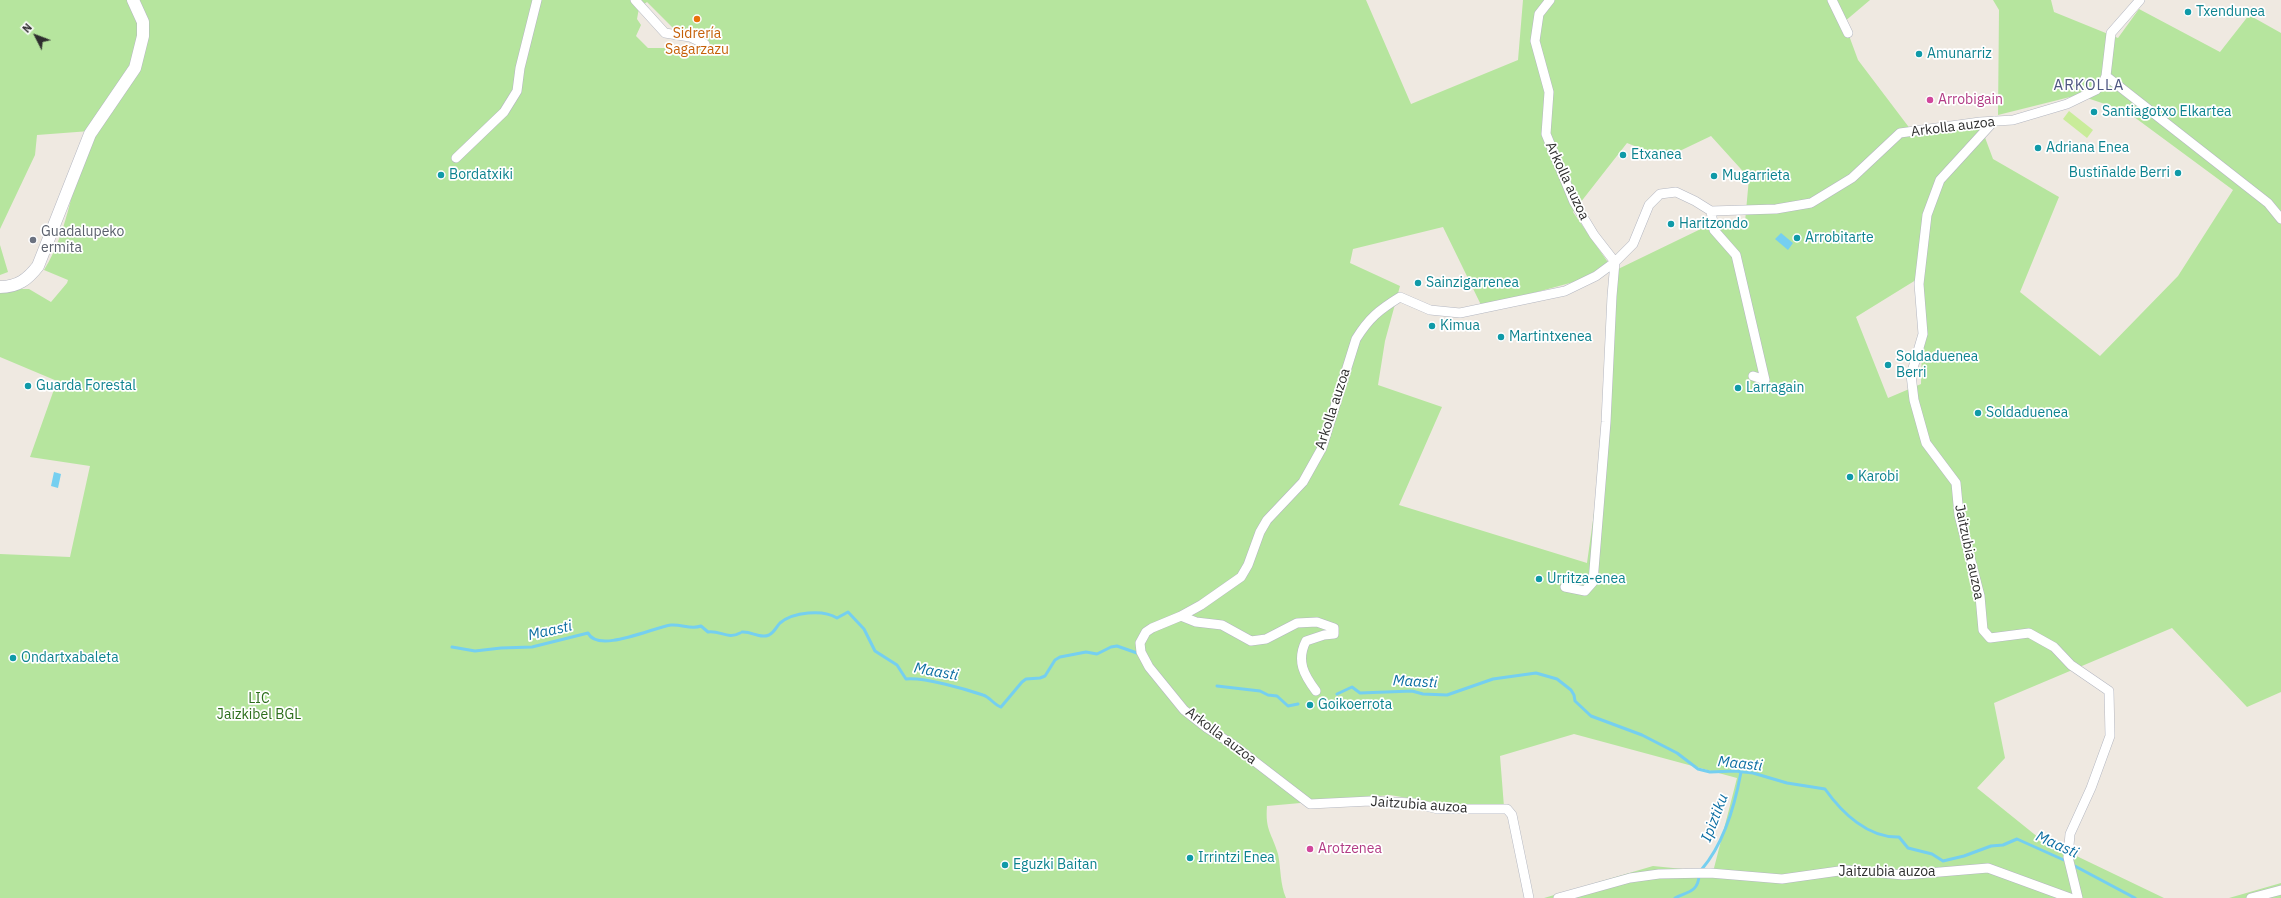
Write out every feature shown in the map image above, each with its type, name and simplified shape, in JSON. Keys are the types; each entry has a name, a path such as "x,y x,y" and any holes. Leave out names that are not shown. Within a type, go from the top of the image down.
{"street":[{"path":"0,287 16,285 29,277 42,259 90,134 135,68 143,36 143,22 133,0"},
{"path":"456,158 504,112 517,91 520,68 537,0"},
{"path":"635,0 665,33 690,37 705,44"},
{"name":"Arkolla auzoa","path":"1550,0 1539,14 1535,41 1549,92 1546,134 1574,202 1594,235 1615,262"},
{"path":"1832,0 1848,33"},
{"path":"2140,0 2111,33 2106,76 2268,203 2281,219"},
{"name":"Arkolla auzoa","path":"1310,804 1184,710 1149,667 1141,652 1140,643 1146,632 1181,616 1241,577 1248,565 1260,532 1268,520 1303,482 1322,448 1356,339 1365,324 1377,311 1400,297 1430,310 1460,313 1565,291 1596,276 1615,262 1633,244 1649,205 1660,194 1676,192 1695,200 1711,211 1757,211 1811,203 1852,178 1900,133 2013,120 2067,104 2096,90 2103,83 2106,76"},
{"name":"Jaitzubia auzoa","path":"1994,121 1940,180 1927,215 1919,284 1923,334 1911,375 1914,400 1926,443 1956,483 1959,515 1980,596 1983,630 1990,638 2029,633 2054,647 2071,665 2109,691 2110,736 2091,788 2070,834 2068,857 2078,898"},
{"path":"1711,211 1714,230 1736,256 1740,271 1765,380 1753,376"},
{"path":"1565,587 1585,591 1593,582 1606,422 1615,262"},
{"path":"1181,616 1196,622 1222,625 1251,641 1266,640 1297,624 1317,622 1334,628 1334,634 1324,634 1306,641 1301,651 1304,674 1316,691"},
{"name":"Jaitzubia auzoa","path":"1310,804 1370,801 1413,803 1438,809 1507,809 1512,815 1529,898"},
{"name":"Jaitzubia auzoa","path":"1558,898 1630,878 1659,874 1710,872 1782,879 1846,870 1904,875 1988,868 2070,898"},
{"path":"2251,898 2281,890"}],"green space":[{"name":"LIC Jaizkibel BGL","path":"0,0 1366,0 1411,104 1518,60 1523,0 1870,0 1844,22 1858,60 1911,130 1980,124 1993,159 2059,197 2020,292 2100,356 2178,276 2233,190 2126,111 2078,95 1998,115 1999,10 1993,0 2051,0 2054,12 2118,38 2139,9 2220,52 2249,15 2281,33 2281,692 2247,707 2172,628 1994,703 2005,758 1977,788 2039,838 2164,898 1544,898 1653,866 1713,872 1737,778 1574,734 1500,756 1504,807 1442,804 1390,795 1267,806 1268,827 1278,854 1286,898 0,898 0,554 70,557 90,466 30,457 57,381 0,357 0,289 29,289 51,302 67,283 68,280 44,270 60,237 90,131 37,135 35,155 0,229","holes":["647,2 676,31 697,36 697,48 648,48 636,36 641,25 637,19 639,8","1711,136 1749,178 1745,222 1709,225 1614,271 1573,212 1627,143 1665,158","1443,227 1482,307 1614,271 1603,449 1587,563 1399,505 1442,407 1378,385 1385,341 1400,286 1350,263 1353,249","1924,275 1921,384 1888,398 1856,317"]},
{"path":"2069,111 2093,130 2087,138 2063,119"},
{"path":"0,245 8,272 0,275"},
{"path":"2281,883 2281,898 2229,898"}],"water":[{"path":"1781,233 1793,243 1788,250 1775,239"},
{"path":"54,472 61,474 58,488 51,486"}],"waterway":[{"name":"Maasti","path":"742,632 765,636 769,635 780,623 792,616 808,613 824,613 837,618 848,612 864,629 875,651 897,665 906,679 934,682 966,690 988,697 996,705 1001,707 1022,682 1026,679 1045,676 1055,660 1060,657 1086,652 1097,654 1111,647 1117,646 1137,653"},
{"name":"Maasti","path":"452,647 475,651 532,647 588,633 594,639 603,641 614,640 627,638 671,625 690,627 701,626 708,632 716,632 732,636 740,633"},
{"name":"Maasti","path":"1337,694 1352,687 1360,693 1412,691 1423,694 1447,695 1493,679 1536,673 1557,679 1571,690 1575,701 1591,716 1642,735 1677,753 1698,769 1710,772 1735,771 1753,773 1787,783 1825,789 1839,807 1866,829 1888,836 1899,837 1908,848 1932,854 1943,861 1964,856 1991,846 2003,845 2017,839 2066,861"},
{"name":"Maasti","path":"1217,686 1260,691 1268,695 1277,696 1288,706 1298,704"},
{"name":"Ipiztiku","path":"1702,869 1717,848 1728,823 1741,772"},
{"name":"Maasti","path":"2071,864 2135,898"},
{"name":"Ipiztiku","path":"1675,898 1691,891 1697,885 1699,876"}],"place":[{"name":"Txendunea","path":"2188,12"},
{"name":"Sidrería Sagarzazu","path":"697,19"},
{"name":"Amunarriz","path":"1919,54"},
{"name":"Arrobigain","path":"1930,100"},
{"name":"Santiagotxo Elkartea","path":"2094,112"},
{"name":"Adriana Enea","path":"2038,148"},
{"name":"Etxanea","path":"1623,155"},
{"name":"Bustiñalde Berri","path":"2178,173"},
{"name":"Bordatxiki","path":"441,175"},
{"name":"Mugarrieta","path":"1714,176"},
{"name":"Haritzondo","path":"1671,224"},
{"name":"Arrobitarte","path":"1797,238"},
{"name":"Guadalupeko ermita","path":"33,240"},
{"name":"Sainzigarrenea","path":"1418,283"},
{"name":"Kimua","path":"1432,326"},
{"name":"Martintxenea","path":"1501,337"},
{"name":"Soldaduenea Berri","path":"1888,365"},
{"name":"Guarda Forestal","path":"28,386"},
{"name":"Larragain","path":"1738,388"},
{"name":"Soldaduenea","path":"1978,413"},
{"name":"Karobi","path":"1850,477"},
{"name":"Urritza-enea","path":"1539,579"},
{"name":"Ondartxabaleta","path":"13,658"},
{"name":"Goikoerrota","path":"1310,705"},
{"name":"Arotzenea","path":"1310,849"},
{"name":"Irrintzi Enea","path":"1190,858"},
{"name":"Eguzki Baitan","path":"1005,865"}],"district":[{"name":"ARKOLLA","path":"2089,86"}]}
